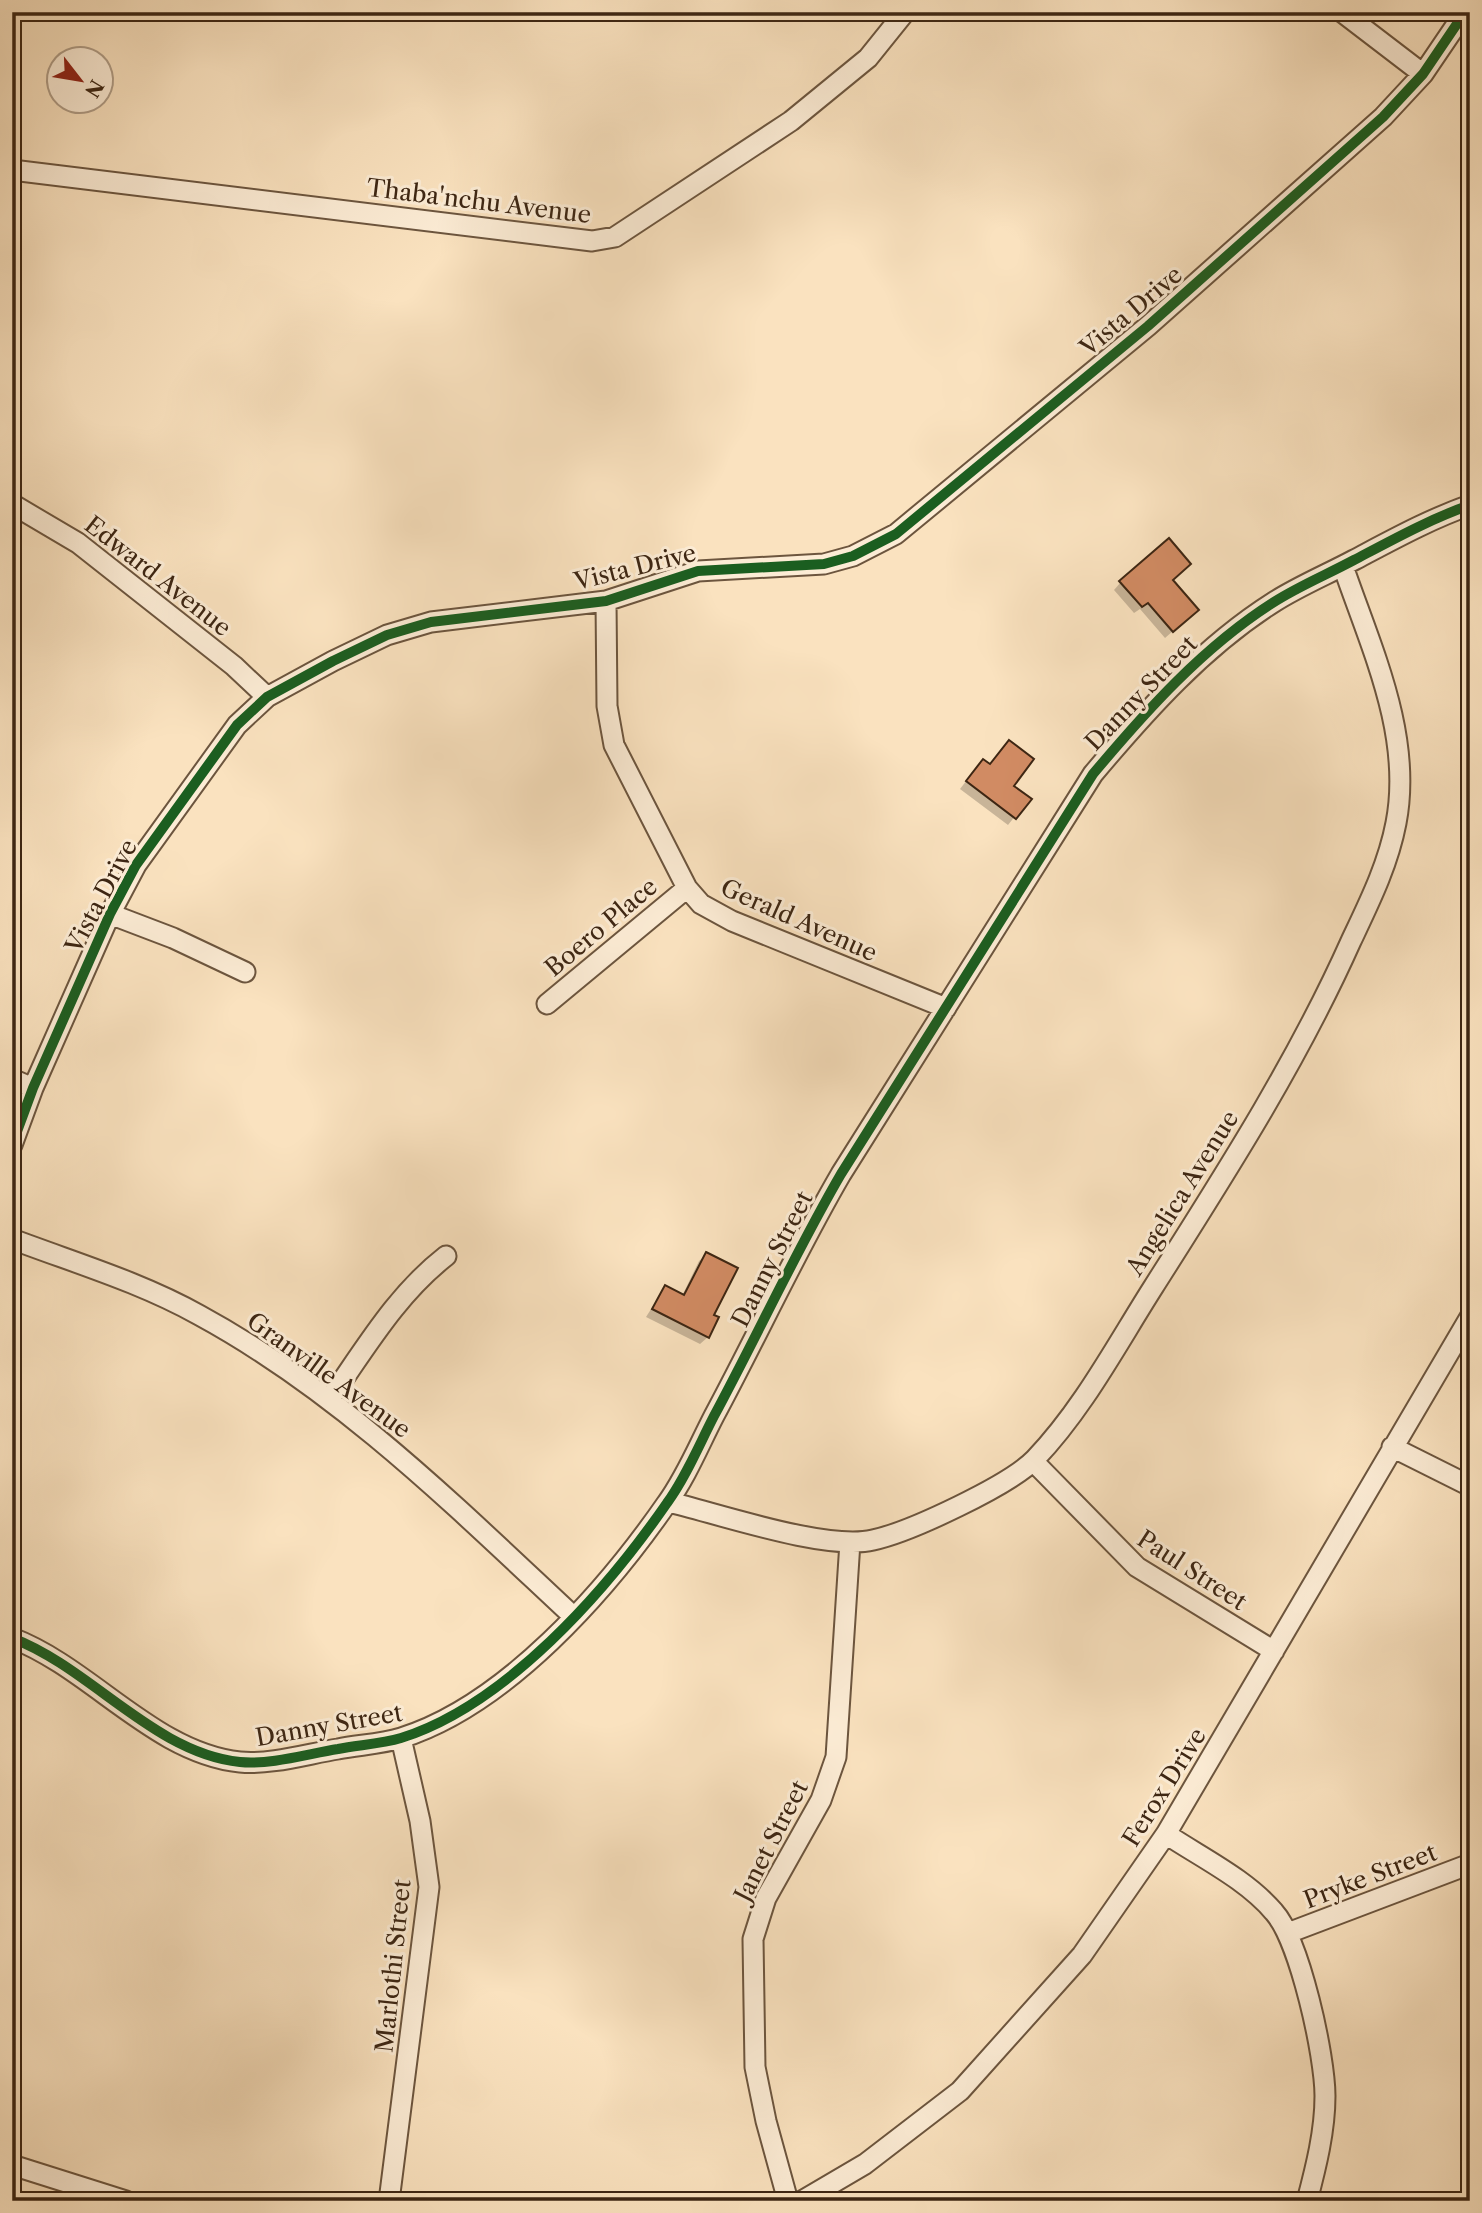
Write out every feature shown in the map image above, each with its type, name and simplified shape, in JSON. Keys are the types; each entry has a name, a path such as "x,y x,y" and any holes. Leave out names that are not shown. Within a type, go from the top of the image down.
{"street":[{"name":"Thaba'nchu Avenue","path":"12,170 592,241 615,237 791,121 868,58 905,12"},
{"path":"1342,12 1423,74"},
{"name":"Vista Drive","path":"12,1144 33,1088 110,914 136,865 211,758 237,725 267,697 332,661 387,635 431,622 606,601 698,571 824,564 853,556 896,534 1256,232 1382,117 1423,74 1465,12"},
{"name":"Edward Avenue","path":"12,504 78,543 234,666 267,697"},
{"name":"Danny Street","path":"12,1638 69,1668 175,1742 205,1754 241,1762 401,1738 444,1719 521,1668 574,1617 668,1502 803,1239 1093,774 1140,719 1193,667 1247,621 1276,601 1343,566 1422,525 1470,505"},
{"name":"Angelica Avenue","path":"668,1502 811,1537 850,1542 874,1540 981,1495 1033,1461 1060,1430 1127,1328 1290,1064 1335,977 1386,861 1396,822 1399,788 1395,729 1386,691 1343,566"},
{"name":"Gerald Avenue","path":"606,601 607,706 614,745 687,888 701,904 732,921 946,1008"},
{"name":"Boero Place","path":"547,1004 687,888"},
{"path":"110,914 173,937 245,972"},
{"path":"12,1079 33,1088"},
{"name":"Granville Avenue","path":"12,1239 137,1286 197,1313 245,1341 329,1400 447,1497 574,1617"},
{"path":"329,1400 413,1283 446,1256"},
{"name":"Ferox Drive","path":"802,2201 865,2164 933,2114 968,2082 1069,1971 1166,1834 1470,1317"},
{"path":"1392,1447 1470,1486"},
{"name":"Paul Street","path":"1033,1461 1137,1567 1274,1651"},
{"name":"Janet Street","path":"788,2201 766,2121 755,2067 753,1939 766,1898 821,1800 836,1757 850,1542"},
{"name":"Marlothi Street","path":"389,2201 429,1887 420,1821 401,1738"},
{"path":"1166,1834 1263,1900 1288,1933 1306,1992 1325,2096 1317,2159 1307,2201"},
{"name":"Pryke Street","path":"1288,1933 1470,1864"},
{"path":"12,2165 126,2201"}],"building":[{"path":"1169,538 1191,564 1173,580 1199,610 1173,632 1148,603 1142,607 1119,581"},
{"path":"1009,740 1034,759 1014,786 1032,799 1016,819 966,781 983,759 990,764"},
{"path":"706,1252 738,1268 714,1315 719,1317 709,1338 652,1309 665,1285 684,1295"}],"cycle path":[{"path":"12,1145 33,1088 110,914 136,865 237,725 267,697 387,635 431,622 606,601 698,571 824,564 853,556 896,534 1148,326 1383,117 1423,74 1465,12"},
{"path":"12,1638 69,1669 151,1727 179,1743 209,1755 252,1763 401,1738 440,1722 478,1700 515,1672 551,1641 584,1607 642,1537 674,1493 841,1174 1093,774 1177,681 1248,620 1303,585 1411,530 1470,505"}]}
